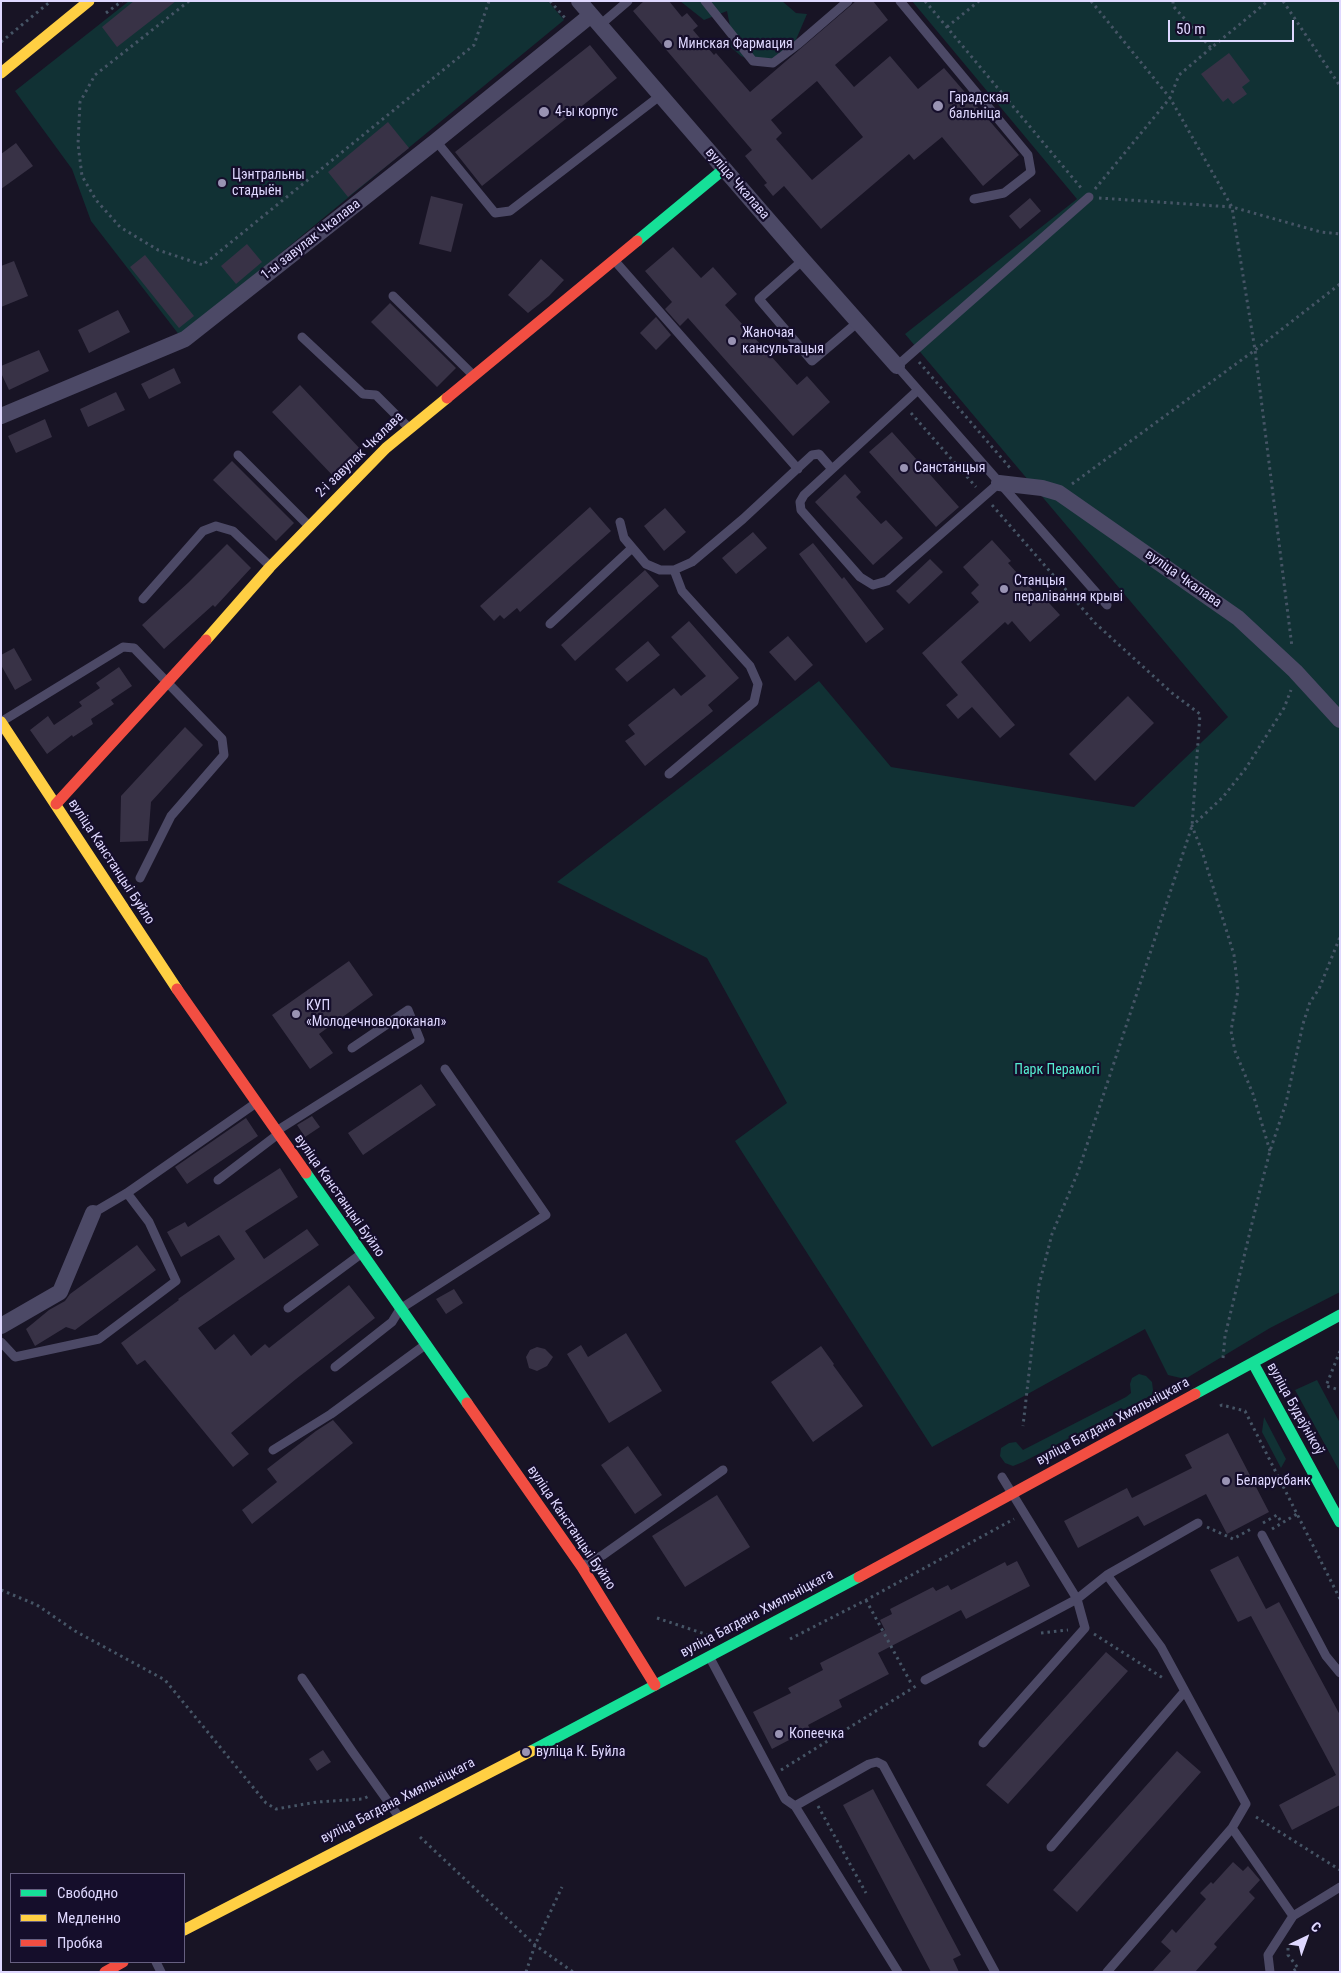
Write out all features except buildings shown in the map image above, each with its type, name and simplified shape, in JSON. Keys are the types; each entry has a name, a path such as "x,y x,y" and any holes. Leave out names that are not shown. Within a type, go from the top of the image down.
{"street":[{"path":"1,72 89,1"},
{"name":"вуліца Чкалава","path":"579,1 897,366"},
{"name":"1-ы завулак Чкалава","path":"1,416 185,339 436,141 596,20"},
{"name":"2-і завулак Чкалава","path":"56,804 179,672 270,567 386,448 724,169"},
{"name":"вуліца Чкалава","path":"999,483 1042,488 1059,493 1238,618 1295,672 1340,720"},
{"name":"вуліца Канстанцыі Буйло","path":"1,722 174,985 276,1133 582,1566 654,1685"},
{"path":"1,1326 60,1292 93,1213"},
{"name":"вуліца Багдана Хмяльніцкага","path":"185,1929 710,1656 1013,1494 1169,1404 1253,1363 1340,1315"},
{"name":"вуліца Будаўнікоў","path":"1253,1363 1340,1522"},
{"path":"105,1972 121,1963"}],"lane":[{"path":"596,20 628,1"},
{"path":"705,1 753,61 772,63 797,46 848,1"},
{"path":"900,1 1028,156 1031,172 1004,193 974,199"},
{"path":"436,141 495,213 510,211 661,96"},
{"path":"1089,197 897,366 1107,605"},
{"path":"614,260 798,469"},
{"path":"803,260 759,299 812,361 858,322"},
{"path":"393,296 474,376"},
{"path":"302,337 363,394 376,395 410,428"},
{"path":"918,390 804,495 800,502 801,510 860,577 873,585 887,582 999,483"},
{"path":"620,522 624,538 646,564 660,570 674,570 692,562 743,519 812,456 820,454 832,469"},
{"path":"238,456 310,526"},
{"path":"143,600 203,531 216,526 233,531 270,567"},
{"path":"550,624 632,548"},
{"path":"669,774 754,702 758,684 750,666 682,590 674,570"},
{"path":"1,722 123,646 134,648 222,739 224,755 170,816 140,878"},
{"path":"218,1180 276,1133 420,1040 408,1010 352,1048"},
{"path":"335,1367 392,1322 400,1309 546,1215 445,1069"},
{"path":"93,1213 127,1193 256,1103"},
{"path":"1,1342 15,1357 100,1339 176,1281 149,1222 127,1193"},
{"path":"288,1308 361,1254"},
{"path":"273,1450 331,1414 425,1345"},
{"path":"582,1566 603,1555 723,1470"},
{"path":"983,1743 1085,1628 1077,1599 1002,1477"},
{"path":"925,1680 1077,1599 1107,1576 1198,1523"},
{"path":"1262,1535 1326,1656 1340,1673"},
{"path":"1107,1576 1161,1647 1246,1804 1232,1828 1107,1972"},
{"path":"710,1656 785,1799 795,1806 898,1972"},
{"path":"302,1678 399,1817"},
{"path":"1051,1847 1184,1692"},
{"path":"795,1806 869,1764 877,1762 883,1765 995,1972"},
{"path":"1232,1828 1292,1916"},
{"path":"1270,1972 1268,1955 1292,1916 1340,1887"}],"path":[{"path":"1,42 51,1"},
{"path":"189,1 95,75 80,102 78,144 82,176 96,200 120,227 158,250 203,265 474,45 489,1"},
{"path":"925,1 1089,197 1232,208 1321,232 1340,234"},
{"path":"947,27 979,1"},
{"path":"1091,1 1170,98 1232,208 1255,350 1295,672 1295,682 1284,708 1246,768 1223,797 1192,826"},
{"path":"1173,1 1173,6 1211,48"},
{"path":"1089,197 1170,98 1179,75 1268,1"},
{"path":"1283,1 1340,86"},
{"path":"1059,493 1255,350 1340,284"},
{"path":"912,353 1026,486"},
{"path":"1023,1426 1039,1285 1052,1234 1078,1172 1192,826 1200,714 1172,693 1095,622"},
{"path":"1192,826 1234,955 1238,990 1230,1031 1235,1051 1253,1094 1270,1151"},
{"path":"1222,1362 1225,1336 1270,1151 1286,1103 1303,1024 1310,1002 1320,989 1340,937"},
{"path":"1340,1351 1326,1386 1340,1390"},
{"path":"1245,1411 1340,1599"},
{"path":"1262,1535 1297,1514"},
{"path":"1198,1523 1233,1539 1277,1515 1282,1523"},
{"path":"790,1639 1016,1518"},
{"path":"1,1590 37,1605 75,1631 165,1680 266,1803 276,1809 317,1802 363,1799 380,1790"},
{"path":"866,1600 914,1688"},
{"path":"656,1618 711,1636"},
{"path":"1037,1633 1085,1628 1184,1692"},
{"path":"772,1774 793,1764 925,1680"},
{"path":"813,1796 870,1902"},
{"path":"1256,1817 1340,1870"},
{"path":"420,1837 535,1945 573,1972"},
{"path":"526,1972 535,1945 562,1887"},
{"path":"1288,1947 1288,1955 1298,1968 1291,1972"}],"green space":[{"name":"Цэнтральны стадыён","path":"129,1 548,1 564,20 180,336 91,221 72,169 15,91"},
{"path":"680,1 782,1 796,13 807,14 792,49 767,67 741,56 726,43 732,36 727,11 704,20"},
{"name":"Парк Перамогі","path":"912,1 1340,1 1340,1292 1270,1328 1185,1379 1168,1375 1145,1329 932,1447 735,1141 787,1103 707,958 557,882 819,681 891,767 1134,807 1228,717 905,334 1077,199"},
{"path":"1139,1374 1146,1376 1152,1382 1152,1395 1023,1462 1013,1466 1005,1463 1000,1456 1001,1448 1009,1443 1016,1442 1023,1450 1126,1397 1131,1393 1130,1384 1132,1378"},
{"path":"1317,1380 1340,1423 1340,1472 1295,1390"},
{"path":"1264,1417 1286,1459 1281,1468 1262,1432"}],"traffic: fast":[{"path":"637,241 724,169"},
{"path":"306,1173 467,1403"},
{"path":"1195,1394 1340,1315"},
{"path":"1253,1363 1340,1522"},
{"path":"531,1751 859,1577"}],"traffic: slow":[{"path":"1,73 89,1"},
{"path":"206,640 270,567 386,448 447,398"},
{"path":"1,722 177,989"},
{"path":"185,1929 531,1751"}],"traffic: jam":[{"path":"447,398 637,241"},
{"path":"56,804 206,640"},
{"path":"177,989 306,1173"},
{"path":"859,1577 1195,1394"},
{"path":"467,1403 582,1567 655,1685"},
{"path":"105,1972 121,1963"}],"place":[{"name":"Минская Фармация","path":"668,44"},
{"name":"Гарадская бальніца","path":"938,106"},
{"name":"4-ы корпус","path":"544,112"},
{"name":"Цэнтральны стадыён","path":"222,183"},
{"name":"Жаночая кансультацыя","path":"732,341"},
{"name":"Санстанцыя","path":"904,468"},
{"name":"Станцыя пералівання крыві","path":"1004,589"},
{"name":"КУП «Молодечноводоканал»","path":"296,1014"},
{"name":"Беларусбанк","path":"1226,1481"},
{"name":"Копеечка","path":"779,1734"},
{"name":"вуліца К. Буйла","path":"526,1752"}]}
